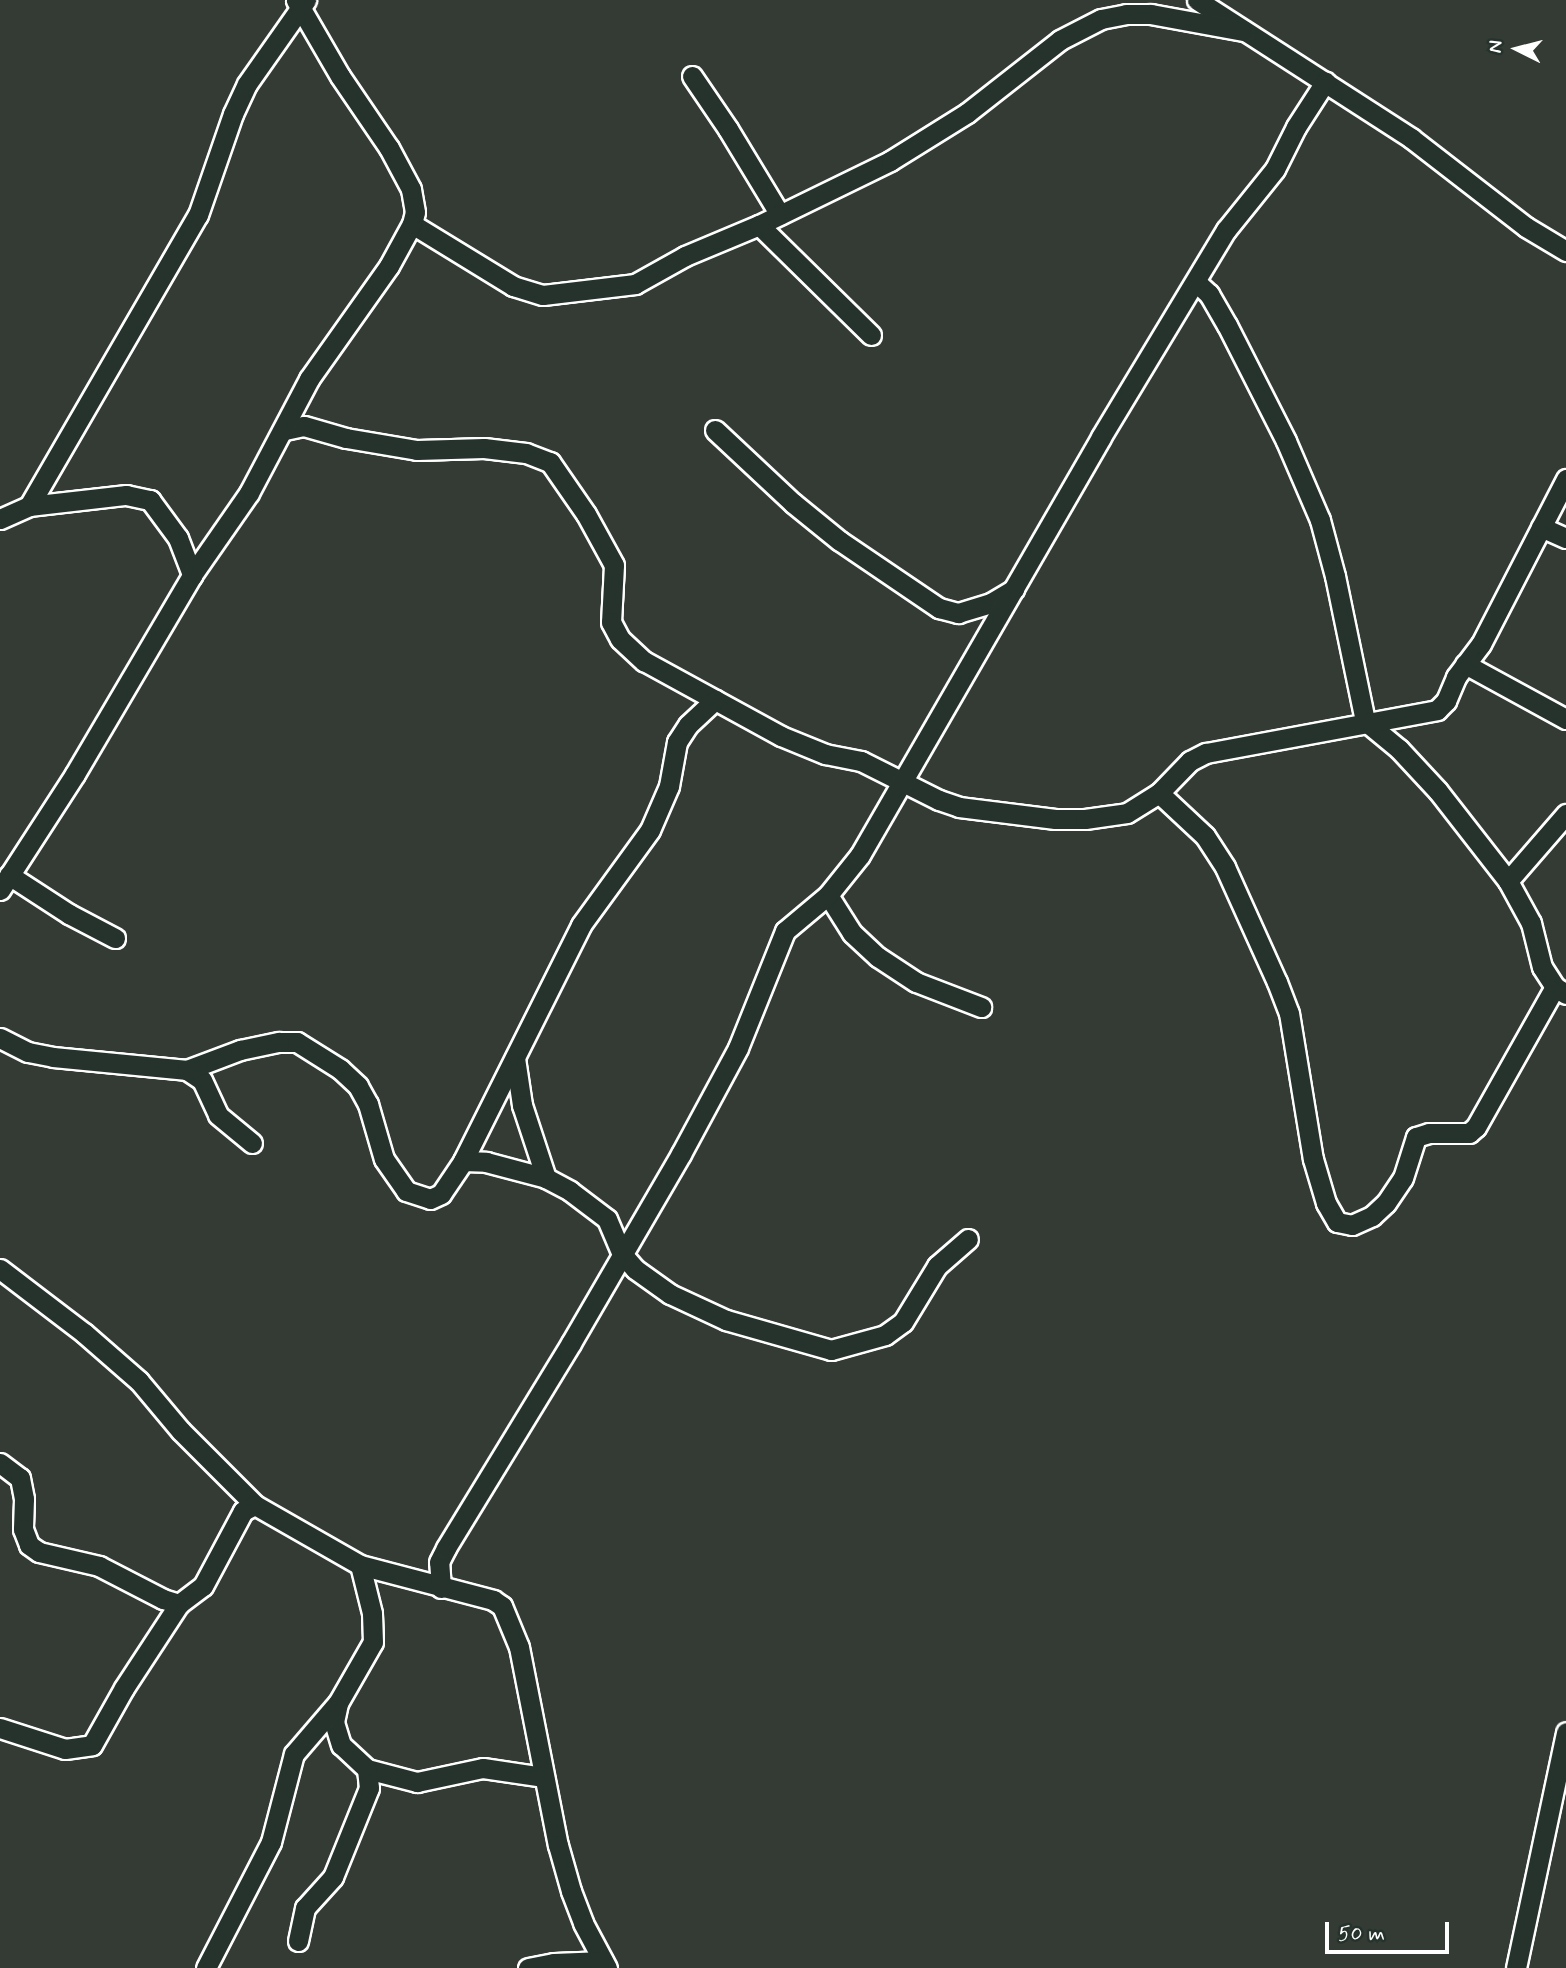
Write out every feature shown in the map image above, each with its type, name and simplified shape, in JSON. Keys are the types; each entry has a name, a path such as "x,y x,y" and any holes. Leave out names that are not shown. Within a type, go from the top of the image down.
{"street":[{"path":"1197,0 1411,138 1526,227 1566,251"},
{"path":"29,506 198,215 233,114 247,84 301,3 340,76 389,148 411,188 415,212 412,224 389,266 309,379 285,430 249,493 192,575 75,774 5,883 115,938"},
{"path":"412,224 513,286 543,295 635,285 685,256 759,225 890,161 967,113 1060,40 1101,19 1115,15 1151,14 1244,31"},
{"path":"692,76 729,129 780,215"},
{"path":"407,1578 423,1574 439,1562 641,1222 738,1048 781,937 798,918 828,895 860,855 1101,437 1226,230 1275,169 1296,127 1325,82"},
{"path":"759,225 871,335"},
{"path":"1160,793 1205,836 1225,867 1278,982 1289,1013 1313,1159 1325,1203 1337,1222 1352,1225 1372,1216 1386,1203 1403,1178 1416,1137 1429,1133 1460,1135 1469,1133 1476,1126 1561,990 1542,967 1531,923 1508,881 1438,791 1399,749 1365,721 1335,576 1320,520 1286,442 1227,325 1209,294 1196,282"},
{"path":"285,430 304,426 346,438 417,450 484,448 526,453 550,462 586,514 614,565 611,622 620,639 645,661 780,736 825,754 862,761 901,782 959,807 1055,819 1105,818 1127,813 1160,793 1190,761 1206,753 1437,709 1446,701 1465,664 1481,644 1566,479"},
{"path":"715,430 812,518 939,608 958,613 991,603 1015,589"},
{"path":"0,519 29,506 127,495 150,500 178,538 192,575"},
{"path":"1541,527 1566,538"},
{"path":"1465,664 1566,719"},
{"path":"0,1038 28,1052 187,1070 240,1050 279,1042 297,1042 340,1069 358,1086 368,1104 384,1159 405,1191 430,1199 441,1194 463,1161 581,925 650,830 668,786 677,742 688,725 715,700"},
{"path":"1508,881 1566,814"},
{"path":"828,895 852,933 878,957 916,982 981,1007"},
{"path":"514,1057 522,1105 546,1178"},
{"path":"187,1070 202,1080 218,1115 252,1143"},
{"path":"463,1161 486,1162 546,1178 587,1202 607,1219 622,1254 635,1269 670,1294 706,1311 780,1338 831,1350 885,1335 903,1322 937,1266 968,1239"},
{"path":"607,1219 641,1222"},
{"path":"0,1270 84,1333 139,1381 181,1431 255,1504 360,1564 493,1600 506,1612 519,1647 544,1777 571,1891 583,1923 605,1965 554,1963 528,1968"},
{"path":"0,1462 20,1478 24,1499 23,1529 29,1545 39,1552 99,1566 130,1585 179,1604"},
{"path":"0,1728 65,1749 92,1745 124,1688 179,1604 203,1587 243,1511 255,1504"},
{"path":"439,1562 441,1588"},
{"path":"205,1968 271,1842 294,1754 338,1703 373,1642 372,1613 360,1564"},
{"path":"338,1703 334,1722 336,1737 367,1769 417,1782 483,1768 544,1777"},
{"path":"1517,1968 1566,1732"},
{"path":"298,1941 305,1908 333,1877 366,1799 369,1788 367,1769"}]}
